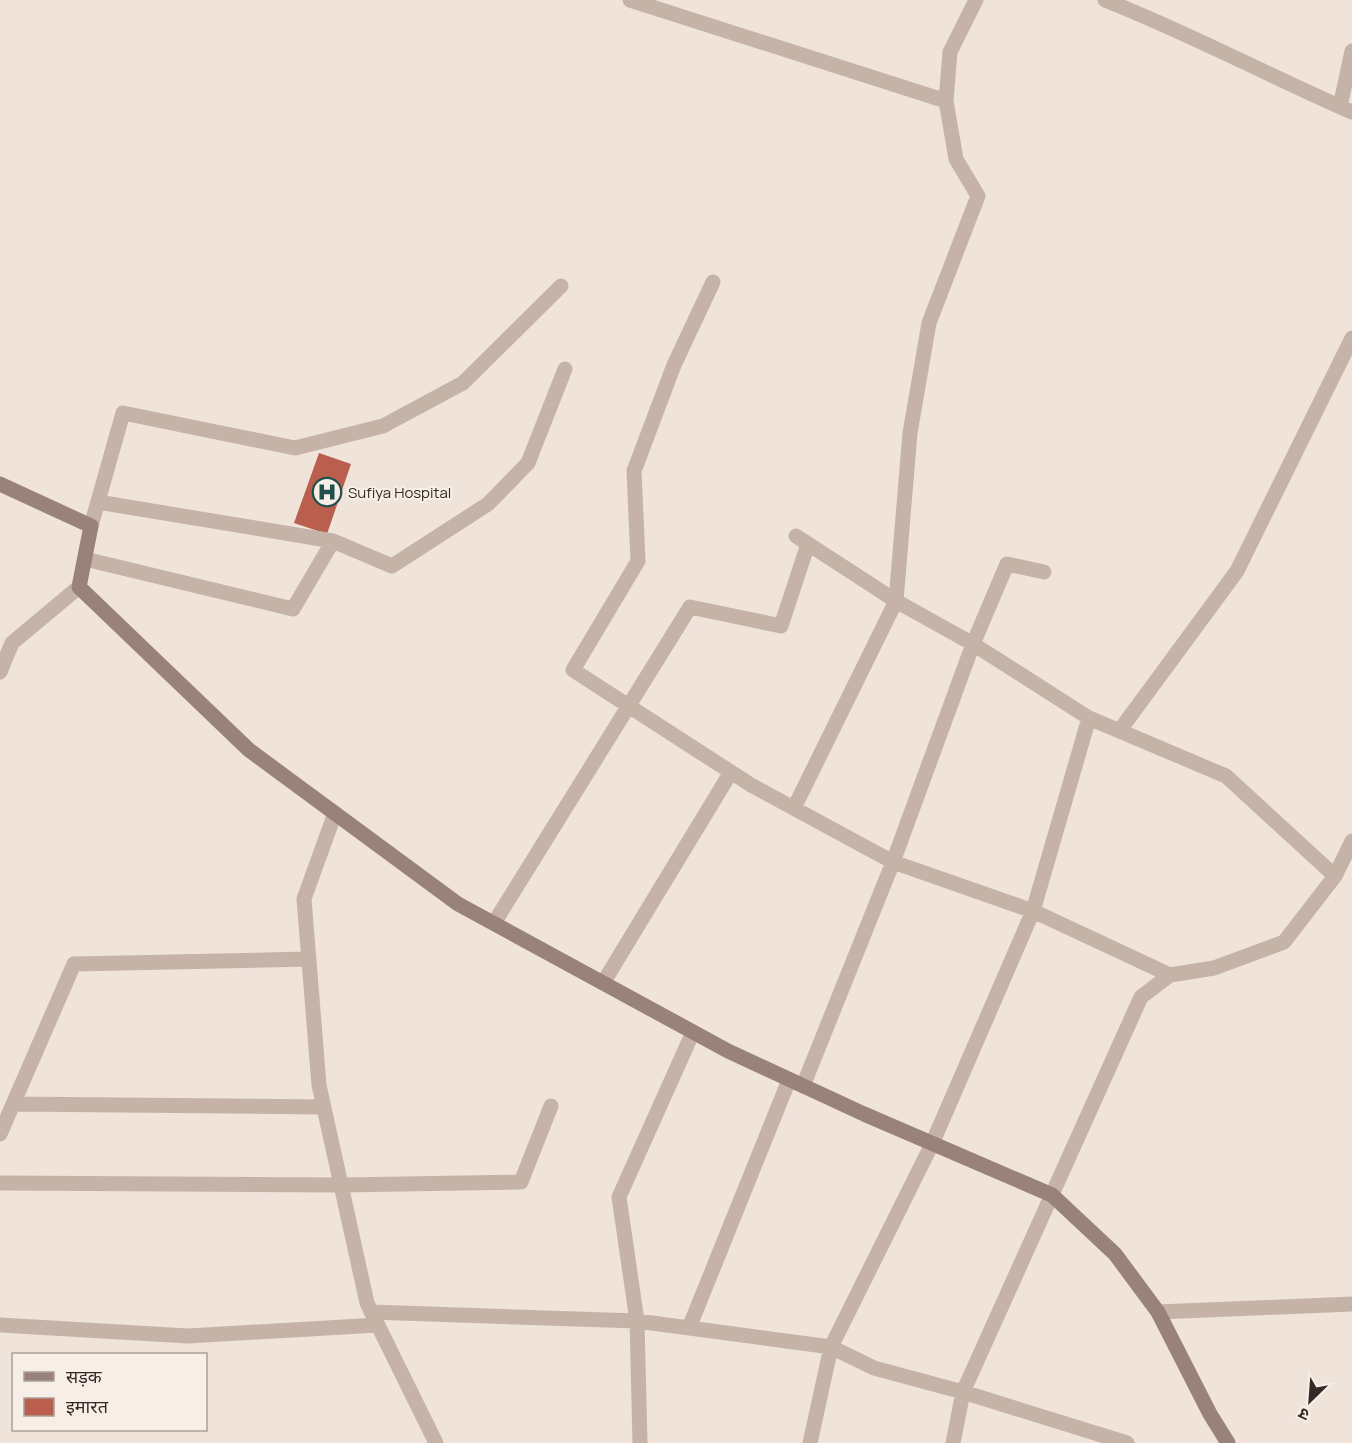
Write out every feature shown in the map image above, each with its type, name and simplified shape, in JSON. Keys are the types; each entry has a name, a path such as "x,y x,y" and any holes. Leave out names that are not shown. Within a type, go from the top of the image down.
{"street":[{"path":"630,0 946,101"},
{"path":"794,808 896,601 910,433 929,323 978,196 956,159 946,101 950,52 976,0"},
{"path":"1105,0 1155,20 1346,110 1352,51"},
{"path":"713,282 674,365 634,471 638,561 573,670 731,772 893,862 1033,911 1170,975"},
{"path":"0,672 12,644 79,587 91,526 123,413 295,448 383,426 463,383 561,286"},
{"path":"1120,730 1237,571 1352,338"},
{"path":"98,502 333,541 392,566 488,504 528,463 565,369"},
{"path":"0,484 91,526"},
{"path":"494,923 690,607 782,626 802,540 896,601 973,644 1089,718 1226,776 1335,876"},
{"path":"84,559 293,609 333,541"},
{"path":"689,1328 893,862 973,644 1007,564 1044,572"},
{"path":"79,587 249,750 458,904 728,1051 932,1144 1052,1195 1115,1254 1158,1312 1210,1414 1228,1443"},
{"path":"810,1443 831,1347 932,1144 1033,911 1089,718"},
{"path":"603,983 731,772"},
{"path":"335,813 304,899 319,1085 366,1303 436,1443"},
{"path":"953,1443 963,1392 1141,997 1170,975 1214,968 1284,942 1335,876 1352,841"},
{"path":"0,1134 74,964 309,959"},
{"path":"640,1443 637,1321 619,1197 693,1032"},
{"path":"13,1104 323,1107"},
{"path":"0,1183 341,1185 521,1182 551,1106"},
{"path":"1158,1312 1352,1304"},
{"path":"0,1325 188,1336 374,1319 637,1321 831,1347 874,1368 963,1392 1100,1439 1128,1443"}],"building":[{"path":"319,453 351,464 327,534 294,523"}],"place":[{"name":"Sufiya Hospital","path":"327,492"}]}
